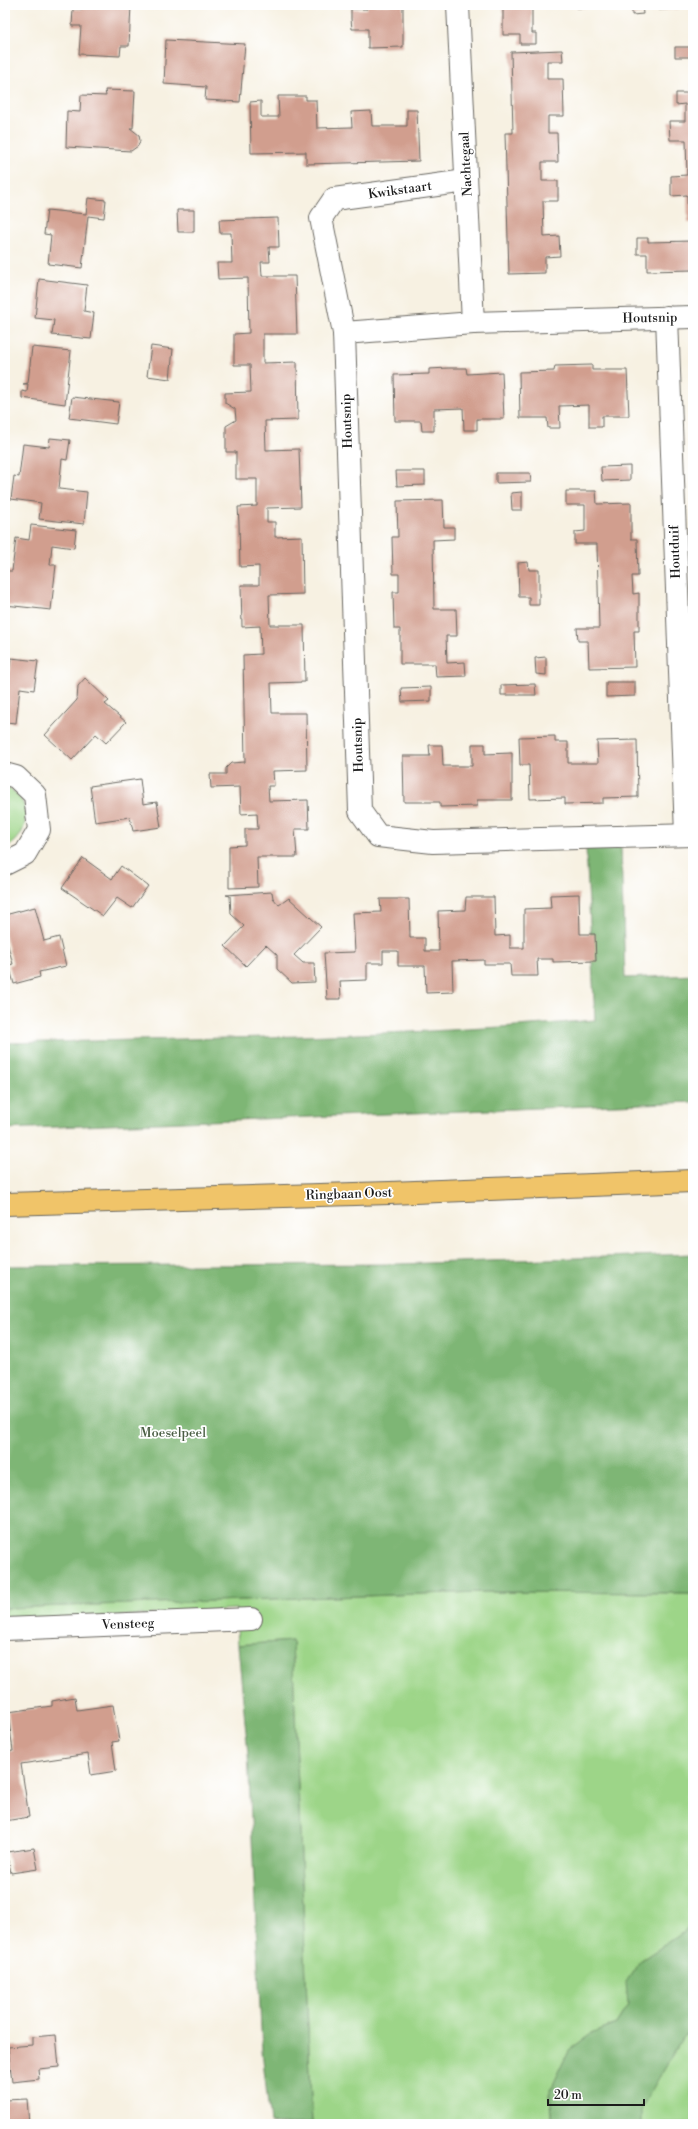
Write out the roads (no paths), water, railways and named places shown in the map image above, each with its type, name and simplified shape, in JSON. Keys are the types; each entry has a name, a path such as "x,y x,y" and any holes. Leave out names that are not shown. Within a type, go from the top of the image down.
{"main road":[{"name":"Ringbaan Oost","path":"5,1204 390,1193 693,1180"}],"street":[{"name":"Nachtegaal","path":"458,5 473,323"},
{"name":"Kwikstaart","path":"334,199 466,181"},
{"name":"Houtsnip","path":"334,199 320,218 344,333 360,811 378,836 433,842 690,835"},
{"name":"Houtduif","path":"667,317 690,835"},
{"name":"Houtsnip","path":"344,333 473,323 693,317"},
{"path":"5,774 16,777 35,795 39,830 25,854 5,864"},
{"name":"Vensteeg","path":"5,1629 252,1619"}],"park label":[{"name":"Moeselpeel","path":"173,1433"}]}
